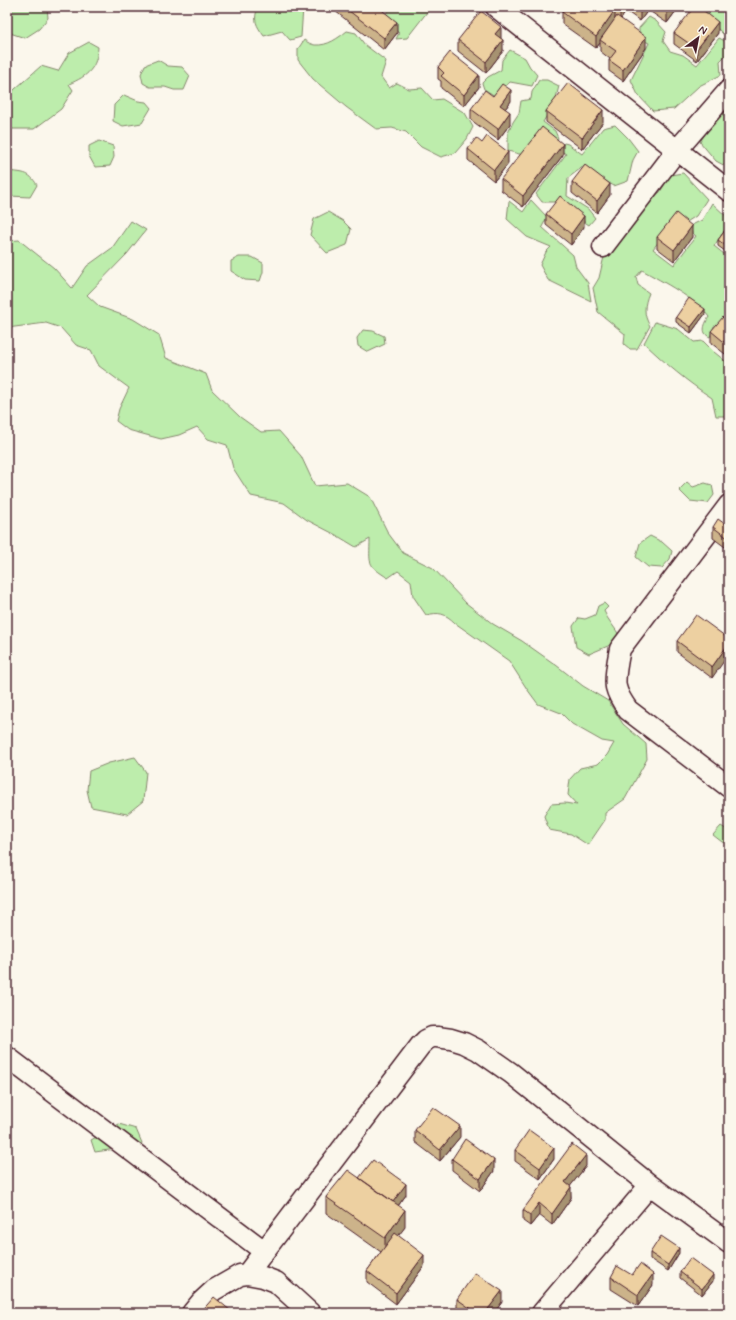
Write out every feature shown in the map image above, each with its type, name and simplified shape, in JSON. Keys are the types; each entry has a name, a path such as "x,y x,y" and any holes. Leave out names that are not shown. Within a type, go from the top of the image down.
{"street":[{"path":"496,7 729,191"},
{"path":"602,247 677,150 729,90"},
{"path":"729,505 620,649 616,687 628,710 729,787"},
{"path":"246,1274 420,1046 432,1037 451,1039 464,1043 478,1050 511,1073 650,1185 729,1243"},
{"path":"7,1057 264,1251"},
{"path":"542,1313 650,1185"},
{"path":"192,1313 214,1290 240,1275 246,1274 263,1277 276,1282 310,1313"}],"green space":[{"path":"7,7 47,7 48,18 39,29 25,38 7,32"},
{"path":"258,7 303,7 301,37 290,40 282,31 264,36 256,22"},
{"path":"391,7 431,7 407,38 396,39 399,33 382,19"},
{"path":"697,7 729,7 729,36 723,34"},
{"path":"649,17 656,21 666,32 663,41 670,51 683,55 697,65 719,38 729,43 729,52 720,61 721,75 699,86 674,109 653,111 638,95 631,80 649,43 639,38 639,28"},
{"path":"347,31 356,33 365,45 386,61 381,77 389,88 397,83 409,89 422,88 433,100 442,99 465,113 473,127 467,139 455,153 441,157 421,147 406,132 392,128 376,129 346,107 313,79 298,60 298,49 304,40 314,45 320,45 336,39"},
{"path":"89,42 98,47 96,61 86,74 69,84 73,90 61,109 34,129 10,129 7,125 7,98 15,89 41,66 58,71 69,53"},
{"path":"510,50 525,58 537,75 532,86 510,82 495,96 484,89 482,83 488,77 501,70 502,60"},
{"path":"158,60 168,66 182,67 190,76 184,90 174,90 165,87 150,87 143,83 141,74 145,65"},
{"path":"539,80 547,80 559,86 555,102 543,122 555,131 558,138 555,143 523,155 508,151 508,133 519,113 521,101 531,99 532,92"},
{"path":"729,88 729,168 716,161 700,142"},
{"path":"124,95 138,101 146,102 151,108 142,123 123,126 113,121 114,105"},
{"path":"615,125 638,151 633,160 628,181 614,186 584,166 568,178 567,196 588,209 595,218 589,225 554,202 542,202 536,194 566,154 561,151 560,147 564,143 568,144 582,154 603,128"},
{"path":"99,141 113,146 114,157 110,166 95,167 89,156 89,146"},
{"path":"7,171 28,175 34,180 37,185 30,197 9,196 7,192"},
{"path":"683,173 707,199 696,216 682,225 675,220 653,249 674,265 696,236 686,228 702,220 712,203 729,219 729,224 714,246 729,258 729,322 722,326 714,326 710,337 704,330 709,317 696,303 642,270 636,277 638,285 649,293 646,302 645,314 650,326 637,349 630,349 624,344 625,334 598,312 593,288 599,278 606,248 641,207 660,192 670,175"},
{"path":"531,200 547,217 542,227 573,255 576,267 588,283 591,301 548,280 540,265 546,252 551,247 527,237 507,219 509,201 523,212"},
{"path":"328,212 343,221 351,229 347,245 327,253 310,235 314,219"},
{"path":"131,221 146,230 127,254 87,295 100,307 133,319 159,335 166,358 206,374 212,390 240,417 261,432 279,431 301,456 315,486 347,483 370,497 388,533 403,553 433,568 466,603 493,624 522,641 583,686 608,701 623,724 646,744 647,759 625,799 605,813 605,820 588,845 571,834 549,830 544,816 551,804 565,803 577,805 568,795 570,779 580,768 598,764 607,755 614,743 602,741 572,724 561,713 538,704 509,661 448,617 442,614 426,615 413,596 411,581 398,571 388,578 376,570 373,566 370,559 370,539 356,547 307,520 284,503 251,496 233,468 227,445 208,439 197,427 179,435 161,439 128,430 116,421 119,409 129,388 99,366 91,350 76,345 61,328 46,323 7,328 7,241 19,240 54,268 72,288 87,266 112,248"},
{"path":"239,257 252,257 263,263 263,272 260,281 245,280 231,271 231,261"},
{"path":"655,322 678,329 694,342 703,341 729,364 729,413 726,416 716,416 712,398 676,372 644,343"},
{"path":"363,330 373,331 384,336 385,344 368,352 358,346 357,338"},
{"path":"687,482 693,487 705,483 712,485 714,495 708,503 690,501 679,490"},
{"path":"650,536 662,542 672,551 670,559 662,568 648,567 636,557 640,543"},
{"path":"604,603 608,607 604,611 620,637 608,646 589,654 576,647 573,626 579,618 585,619 595,615 598,606"},
{"path":"135,757 146,772 143,801 127,814 91,807 87,790 89,771 109,763"},
{"path":"721,826 729,831 729,844 722,842 713,835"},
{"path":"119,1124 136,1129 142,1143 136,1152 116,1149 95,1152 91,1140"}],"building":[{"path":"344,7 378,7 397,22 384,38"},
{"path":"565,7 610,7 615,10 596,37 562,12"},
{"path":"636,7 643,7 640,10"},
{"path":"660,7 671,7 667,12"},
{"path":"694,7 699,7 718,22 697,49 674,33"},
{"path":"481,11 501,27 495,34 503,40 486,62 458,40"},
{"path":"617,16 646,37 623,70 609,60 616,51 600,40"},
{"path":"450,52 479,75 464,95 441,76 444,73 438,67"},
{"path":"568,83 603,110 582,138 546,111"},
{"path":"502,84 511,90 500,105 510,112 498,129 471,109 485,90 493,96"},
{"path":"542,127 563,144 523,196 501,179"},
{"path":"487,136 508,152 494,170 468,149 476,138 482,143"},
{"path":"585,165 610,184 597,201 572,182"},
{"path":"560,196 584,216 571,234 546,214"},
{"path":"676,213 692,226 674,250 657,237"},
{"path":"729,225 729,248 718,240"},
{"path":"689,298 705,309 691,327 676,317"},
{"path":"723,317 729,322 729,346 711,331"},
{"path":"718,519 725,524 729,519 729,539 713,527"},
{"path":"696,615 729,639 729,643 712,667 677,641"},
{"path":"433,1107 460,1126 440,1150 415,1130"},
{"path":"529,1130 554,1148 540,1168 515,1150"},
{"path":"465,1139 494,1160 480,1179 452,1159"},
{"path":"572,1144 586,1155 565,1182 571,1187 552,1214 539,1203 530,1215 523,1210"},
{"path":"373,1160 406,1184 393,1202 359,1178"},
{"path":"348,1170 405,1210 385,1238 326,1197"},
{"path":"395,1233 424,1255 396,1293 367,1271"},
{"path":"661,1236 679,1248 668,1265 650,1253"},
{"path":"690,1258 713,1275 702,1289 680,1272"},
{"path":"640,1264 653,1274 638,1295 611,1277 617,1266 632,1275"},
{"path":"475,1273 502,1291 485,1313 477,1313 457,1299"},
{"path":"214,1297 231,1311 229,1313 200,1313"}]}
